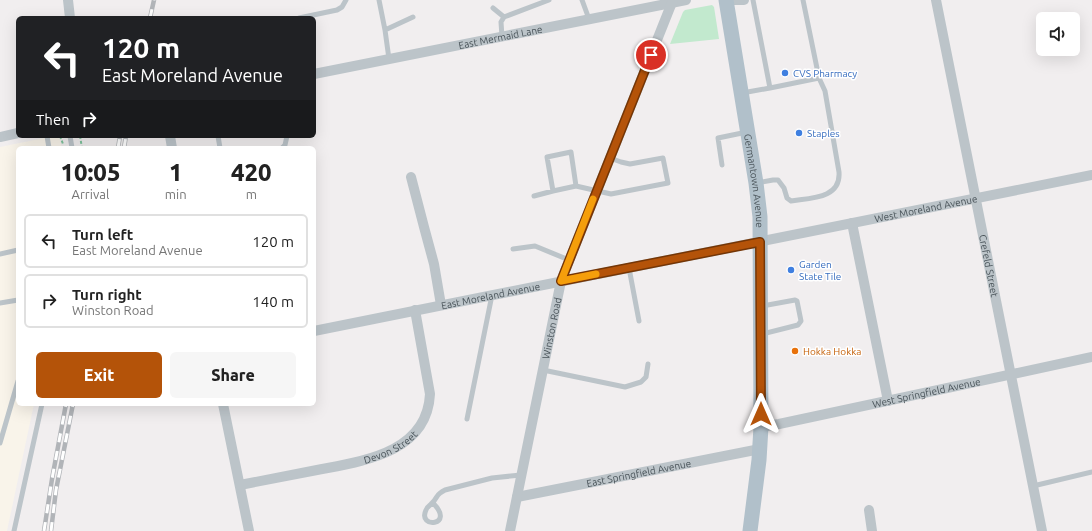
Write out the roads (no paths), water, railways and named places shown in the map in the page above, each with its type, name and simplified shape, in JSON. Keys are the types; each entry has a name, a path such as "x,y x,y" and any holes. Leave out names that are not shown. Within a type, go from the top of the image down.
{"main road":[{"name":"Germantown Avenue","path":"726,0 742,93 760,217 761,427 760,449 750,531"}],"street":[{"path":"68,0 70,16"},
{"name":"East Mermaid Lane","path":"316,74 673,1 686,0"},
{"path":"733,0 744,0"},
{"name":"Crefeld Street","path":"936,0 1042,531"},
{"name":"Winston Road","path":"510,531 561,281 673,1"},
{"path":"0,137 16,133"},
{"name":"West Moreland Avenue","path":"760,242 1092,175"},
{"path":"411,177 434,264 441,305"},
{"path":"852,223 888,401"},
{"name":"East Moreland Avenue","path":"316,331 760,242"},
{"name":"Devon Street","path":"240,485 361,461 397,447 414,434 426,415 430,394 414,310"},
{"name":"West Springfield Avenue","path":"761,427 1092,357"},
{"path":"223,406 249,531"},
{"name":"East Springfield Avenue","path":"517,497 760,449"},
{"path":"869,510 872,531"}],"lane":[{"path":"308,16 337,10 342,7 346,0"},
{"path":"379,0 389,59"},
{"path":"502,36 501,22 504,17 549,0"},
{"path":"582,0 589,19"},
{"path":"753,0 770,88"},
{"path":"756,183 778,180 784,188 787,198 791,201 824,195 835,189 840,180 825,91 819,78 804,0"},
{"path":"493,8 504,17"},
{"path":"385,30 413,17"},
{"path":"742,93 819,78"},
{"path":"722,165 718,138 748,132"},
{"path":"553,191 547,157 571,152 576,186"},
{"path":"534,196 576,186 611,194 668,183 663,158 630,164 610,158"},
{"path":"513,249 535,246 569,260"},
{"path":"0,254 16,250"},
{"path":"629,268 640,321"},
{"path":"468,419 492,295"},
{"path":"0,303 16,300"},
{"path":"761,307 795,300 797,301 801,321 798,325 761,334"},
{"path":"542,370 625,387 641,382 646,378 648,364"},
{"path":"0,443 16,388"},
{"path":"14,531 42,406"},
{"path":"1033,486 1092,472"},
{"path":"433,503 439,493 445,490 492,478 521,475"}],"railway":[{"path":"150,16 154,0"},
{"path":"118,146 120,138"},
{"path":"124,146 126,138"},
{"path":"44,531 66,406"},
{"path":"51,531 56,490 73,406"}],"place":[{"name":"CVS Pharmacy","path":"785,73"},
{"name":"Staples","path":"799,133"},
{"name":"Garden State Tile","path":"791,270"},
{"name":"Hokka Hokka","path":"795,351"}]}
